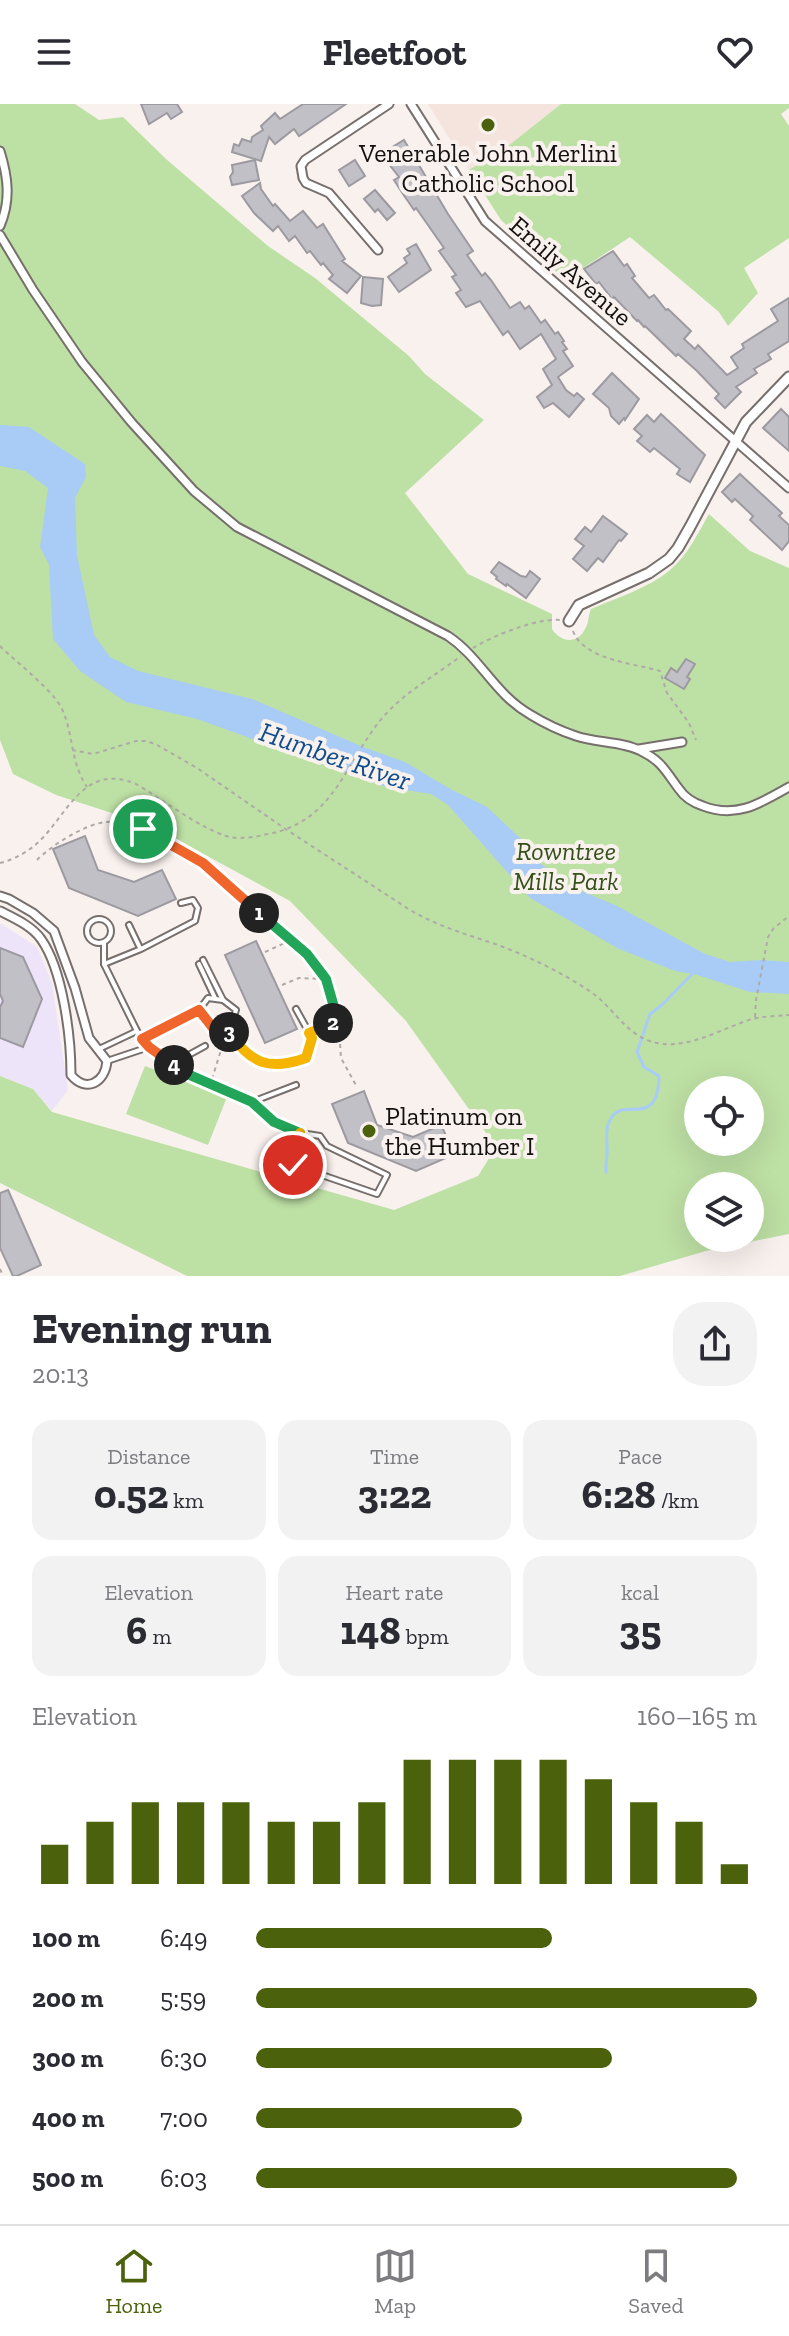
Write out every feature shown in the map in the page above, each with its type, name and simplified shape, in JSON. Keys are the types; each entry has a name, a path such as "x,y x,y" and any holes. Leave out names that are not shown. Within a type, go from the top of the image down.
{"street":[{"path":"378,250 329,193 306,183 301,166 305,160 389,104"},
{"name":"Emily Avenue","path":"411,104 485,221 789,488"},
{"path":"0,151 8,180 6,210 0,226"},
{"path":"0,235 82,362 174,469 216,511 237,527 448,636 467,652 501,693 530,715 575,736 639,749 682,742"},
{"path":"569,621 579,605 649,573 669,559 690,527 746,422 789,377"},
{"path":"639,749 668,771 680,792 708,808 740,811 772,798 789,787"},
{"path":"0,896 33,913 54,931 89,1038 107,1061 101,1080 92,1084 81,1083 71,1075 61,989 52,960 40,937 0,911"}],"lane":[{"path":"104,964 195,921 198,908 193,900 181,903"},
{"path":"104,943 95,943 88,937 87,927 94,919 103,919 110,925 111,935 104,943 104,964 137,1031 149,1047 172,1064 252,1102 274,1122 301,1133 320,1136 327,1146 387,1175 377,1194 293,1165 301,1133"},
{"path":"129,925 141,949"},
{"path":"215,999 201,962 223,1000 236,1010 229,1031"},
{"path":"142,1039 199,1010 208,998 223,1000"},
{"path":"199,1010 213,1028 229,1031 243,1052 262,1062 285,1066 306,1058 312,1038 296,1009"},
{"path":"309,1033 338,1021"},
{"path":"98,1050 137,1031"},
{"path":"172,1064 205,1046"},
{"path":"107,1061 149,1047"},
{"path":"252,1102 296,1085"}],"path":[{"path":"472,649 489,639 550,619 569,621 577,641 605,657 660,671 667,693 689,723 696,740"},
{"path":"0,646 58,703 66,719 77,773 87,788"},
{"path":"0,863 35,846 62,811 87,788 106,778 124,779 136,784 195,820 231,837 245,838 287,830 313,816 395,705 462,656"},
{"path":"72,750 93,754 136,741 147,741 197,768 427,920 515,952 592,993 607,1005 626,1029 647,1039 665,1045 679,1044 755,1018 789,1015"},
{"path":"37,860 50,847 91,826 115,822 143,829 203,863 307,954 326,979 338,1021 341,1058 357,1087"},
{"path":"755,1018 768,937 789,916"},
{"path":"265,952 291,941"},
{"path":"282,985 299,978 326,979"},
{"path":"210,1084 221,1050"},
{"path":"0,1269 3,1276"}],"shaded area":[{"name":"Venerable John Merlini Catholic School","path":"428,104 561,104 508,146 469,170"},
{"path":"0,923 37,947 52,983 68,1090 52,1111 33,1089 0,1076"}],"green space":[{"name":"Rowntree Mills Park","path":"0,104 75,104 99,120 123,117 166,159 268,246 315,278 409,356 425,374 484,420 405,493 468,574 552,614 552,629 559,637 568,640 578,638 586,627 591,609 642,587 670,570 687,551 709,514 750,551 789,568 789,1234 764,1239 764,1172 684,1172 684,1252 703,1252 620,1276 187,1276 0,1183 0,1076 33,1089 52,1112 394,1210 478,1176 496,1147 406,1021 290,901 152,826 56,795 13,774 0,740"},
{"path":"561,104 789,104 789,108 781,114 789,126 789,238 744,268 758,293 728,326 719,312 630,237 565,280 501,220 469,170 508,146"},
{"path":"145,1066 227,1097 208,1145 126,1114"}],"water":[{"name":"Humber River","path":"0,425 29,427 85,464 86,477 75,498 77,555 94,635 110,657 138,671 252,699 405,762 487,807 523,841 540,863 565,884 617,906 705,954 730,962 789,962 789,994 750,992 675,971 619,949 530,898 448,805 431,794 386,787 197,719 126,702 80,671 53,639 49,565 40,547 48,488 25,471 0,466"}],"building":[{"path":"141,104 177,104 182,112 171,119 167,113 149,124"},
{"path":"303,104 346,104 299,136 294,129 275,144 269,137 261,161 232,152 234,144 239,146 242,139 251,142 252,137 263,130 261,126 275,113 280,119"},
{"path":"404,140 473,251 467,255 482,276 485,273 510,308 520,302 525,309 529,306 541,323 545,320 564,341 567,349 563,351 573,366 558,377 566,390 584,399 569,417 553,403 544,408 537,397 552,385 543,369 556,359 541,334 520,349 508,331 503,335 480,301 466,307 456,293 461,290 452,277 456,275 439,251 444,248 403,194 394,180 399,177 381,154"},
{"path":"255,160 259,180 232,185 232,165"},
{"path":"355,160 365,176 349,186 339,170"},
{"path":"260,183 273,206 275,204 290,221 303,211 317,228 323,224 345,259 342,261 361,276 347,293 329,279 333,275 310,251 307,253 295,236 289,241 278,226 273,231 254,213 242,196"},
{"path":"375,190 395,213 387,220 364,199"},
{"path":"416,244 431,270 399,292 388,277 407,263 404,258 410,254 407,249"},
{"path":"613,251 624,266 627,264 635,276 632,278 649,298 654,295 691,331 684,339 695,349 698,345 727,375 738,368 731,357 744,348 742,344 778,321 771,309 789,298 789,341 768,354 771,359 754,369 757,373 736,387 741,392 725,408 715,398 719,394 697,371 678,354 676,356 614,297 612,299 584,269"},
{"path":"363,277 383,279 381,305 361,303"},
{"path":"612,373 639,399 619,424 611,416 609,408 593,394"},
{"path":"781,409 789,417 789,451 763,428"},
{"path":"661,414 705,455 690,482 677,474 680,469 654,448 650,452 637,441 642,436 634,429 647,415 654,422"},
{"path":"740,474 782,513 779,516 789,525 789,541 782,550 750,520 753,516 735,499 732,502 722,492"},
{"path":"603,516 627,534 603,562 598,558 587,571 573,559 584,546 575,539 585,527 591,532"},
{"path":"499,562 521,576 526,577 530,571 540,579 526,598 496,579 491,572"},
{"path":"686,659 695,664 684,689 665,678 671,668 677,672"},
{"path":"85,836 98,870 134,882 162,870 176,899 138,916 69,888 53,849"},
{"path":"256,941 297,1029 265,1043 225,955"},
{"path":"0,948 23,957 42,999 23,1047 0,1038 0,1007 3,1001 0,994"},
{"name":"Platinum on the Humber I","path":"364,1091 377,1125 413,1137 441,1125 455,1154 416,1171 348,1143 332,1104"},
{"path":"8,1190 41,1265 17,1276 13,1276 0,1248 0,1193"}],"waterway":[{"path":"606,1172 607,1132 611,1118 617,1112 647,1107 657,1092 659,1076 644,1067 637,1052 650,1014 694,972"}],"place":[{"name":"Venerable John Merlini Catholic School","path":"488,125"},
{"name":"Platinum on the Humber I","path":"369,1131"}],"route":[{"path":"143,829 203,863 307,954 326,979 338,1021 309,1033 312,1038 306,1058 285,1066 262,1062 243,1052 229,1031 213,1028 199,1010 142,1039 192,1076 252,1102 274,1122 301,1133 293,1165"}]}
